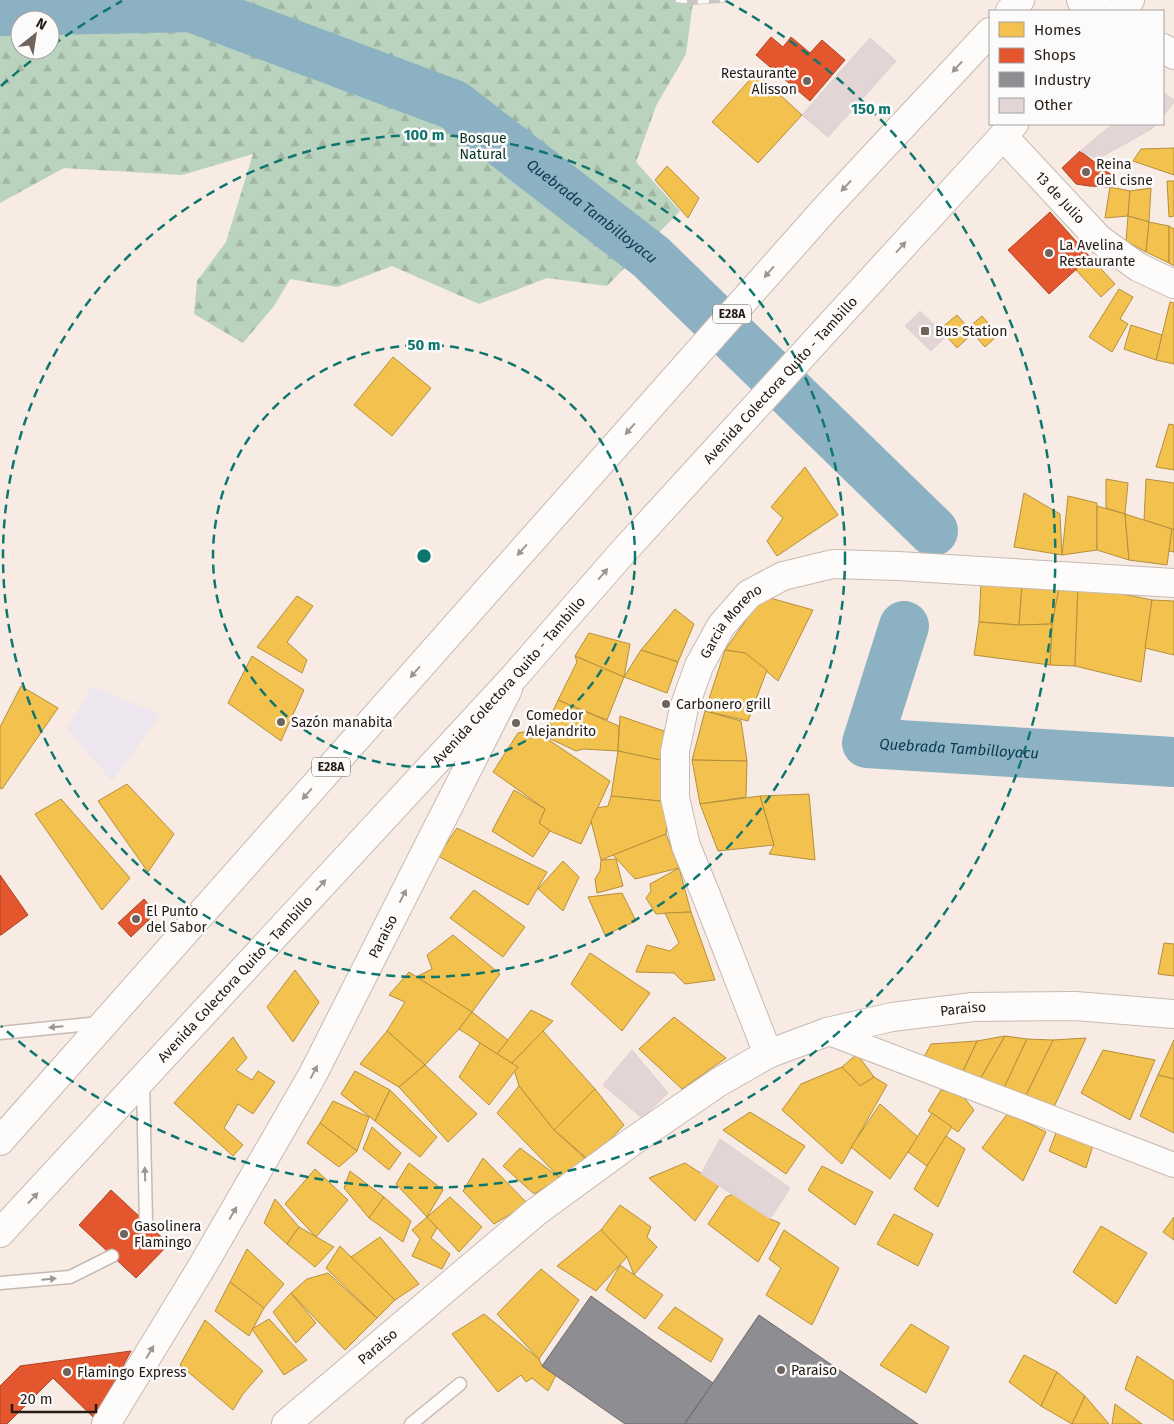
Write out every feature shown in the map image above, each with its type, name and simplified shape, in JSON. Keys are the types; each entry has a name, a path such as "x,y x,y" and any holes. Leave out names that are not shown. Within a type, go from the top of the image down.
{"main road":[{"path":"1011,10 1020,0"},
{"path":"1081,0 1099,10"},
{"path":"1121,10 1130,0"},
{"name":"E28A","path":"0,1141 801,235 989,33"},
{"name":"Avenida Colectora Quito - Tambillo","path":"0,1234 514,677 622,553 1008,130"},
{"name":"13 de Julio","path":"1008,130 1098,239 1138,267 1174,284"},
{"name":"Garcia Moreno","path":"768,1054 686,846 675,798 675,751 684,708 699,666 721,626 749,594 783,576 833,564 898,566 1174,583"},
{"name":"Paraiso","path":"106,1424 203,1264 312,1076 514,677"},
{"name":"Paraiso","path":"286,1424 536,1212 633,1141 719,1082 768,1054 827,1032 892,1017 973,1007 1075,1006 1174,1014"}],"street":[{"path":"827,1032 1174,1164"}],"lane":[{"path":"0,1033 105,1023"},
{"path":"142,1079 146,1223"},
{"path":"0,1283 70,1277 112,1256"},
{"path":"411,1424 460,1384"}],"shaded area":[{"path":"92,686 161,715 112,781 67,729"}],"green space":[{"name":"Bosque Natural","path":"0,0 676,0 693,2 686,54 656,106 636,162 680,211 607,286 547,278 479,304 392,266 337,287 290,279 274,306 243,343 194,314 197,281 226,242 253,154 182,175 64,168 0,203"}],"building: Homes":[{"path":"756,73 802,115 758,163 712,122"},
{"path":"1174,148 1174,175 1133,161 1141,149"},
{"path":"667,166 699,198 688,218 655,180"},
{"path":"1167,181 1174,181 1174,216 1169,217"},
{"path":"1110,187 1130,191 1128,216 1105,218"},
{"path":"1151,188 1149,222 1128,216 1130,191"},
{"path":"1128,216 1149,222 1146,252 1126,241"},
{"path":"1149,222 1169,226 1169,263 1146,252"},
{"path":"1169,226 1174,229 1174,266 1169,263"},
{"path":"1090,257 1115,284 1101,297 1076,270"},
{"path":"1119,289 1133,297 1120,319 1128,324 1112,352 1089,337"},
{"path":"1170,302 1174,303 1174,364 1156,360"},
{"path":"957,315 973,333 957,348 940,329"},
{"path":"982,316 998,335 985,347 968,328"},
{"path":"1131,325 1162,335 1156,360 1124,349"},
{"path":"393,357 431,388 392,436 354,405"},
{"path":"1169,424 1174,425 1174,470 1156,467"},
{"path":"805,467 838,515 777,556 767,541 783,518 771,507"},
{"path":"1106,479 1128,483 1125,514 1106,508"},
{"path":"1146,479 1174,483 1174,530 1144,520"},
{"path":"1024,493 1060,514 1062,555 1014,547"},
{"path":"1068,496 1097,503 1097,550 1062,555"},
{"path":"1097,506 1125,514 1129,560 1097,550"},
{"path":"1125,514 1172,529 1167,565 1129,560"},
{"path":"1172,529 1174,530 1174,552 1169,551"},
{"path":"981,583 1022,585 1019,625 979,622"},
{"path":"1022,585 1059,589 1052,624 1019,625"},
{"path":"1078,585 1075,666 1050,665 1052,624 1059,589"},
{"path":"1078,585 1152,600 1141,682 1075,666"},
{"path":"297,596 313,606 287,642 307,660 302,673 257,647"},
{"path":"763,596 813,610 778,681 745,653 725,650"},
{"path":"1152,600 1174,601 1174,655 1145,648"},
{"path":"675,609 694,624 678,662 641,650"},
{"path":"979,622 1019,625 1052,624 1050,665 974,655"},
{"path":"589,633 630,644 624,677 575,656"},
{"path":"641,650 678,662 667,693 624,677"},
{"path":"725,650 745,653 767,670 748,721 705,711"},
{"path":"252,656 304,690 281,741 228,703"},
{"path":"575,656 624,677 607,720 558,700 577,662"},
{"path":"21,686 58,708 2,789 0,788 0,727"},
{"path":"558,700 619,726 618,751 583,749 576,751 542,735"},
{"path":"705,711 741,721 747,761 692,760"},
{"path":"620,716 664,731 665,761 618,751"},
{"path":"534,730 610,781 581,844 550,831 539,823 545,809 493,772 518,733"},
{"path":"618,751 665,761 669,802 611,796"},
{"path":"692,760 747,761 746,797 700,804"},
{"path":"127,784 174,834 148,872 98,801"},
{"path":"514,790 545,809 539,823 550,831 533,857 492,831"},
{"path":"809,794 815,860 769,854 774,845 760,796"},
{"path":"611,796 669,802 666,834 601,860 591,821 597,808 608,806"},
{"path":"760,796 774,845 718,851 700,804"},
{"path":"61,799 130,878 102,910 35,814"},
{"path":"457,828 547,872 528,905 438,856"},
{"path":"666,834 679,868 635,879 613,855"},
{"path":"616,859 623,886 597,893 595,879 600,871 601,860"},
{"path":"563,861 579,877 563,911 538,889"},
{"path":"679,868 691,912 656,914 646,898 651,891 650,884"},
{"path":"474,890 525,927 503,957 450,918"},
{"path":"622,893 636,921 605,935 588,897"},
{"path":"691,912 715,980 685,984 674,973 636,972 647,945 670,951 679,943 665,913"},
{"path":"453,935 500,974 472,1012 416,977 432,969 427,955"},
{"path":"1164,943 1174,944 1174,976 1158,974"},
{"path":"590,953 650,993 622,1031 571,984"},
{"path":"295,970 319,1002 293,1042 267,1007"},
{"path":"409,972 472,1012 459,1029 425,1065 387,1031 405,1002 389,995"},
{"path":"531,1010 553,1021 512,1063 497,1054"},
{"path":"472,1012 508,1040 497,1054 459,1029"},
{"path":"674,1017 726,1058 682,1089 639,1049"},
{"path":"387,1031 425,1065 399,1087 360,1064"},
{"path":"543,1031 595,1089 554,1130 519,1086 512,1063"},
{"path":"1005,1036 979,1081 963,1071 977,1041"},
{"path":"1005,1036 1027,1039 1003,1090 979,1081"},
{"path":"233,1037 247,1058 236,1070 252,1080 258,1071 275,1082 253,1114 238,1104 224,1128 243,1145 233,1156 174,1103"},
{"path":"1086,1038 1054,1107 1024,1099 1053,1040"},
{"path":"1027,1039 1053,1040 1024,1099 1003,1090"},
{"path":"1174,1040 1174,1079 1158,1075"},
{"path":"977,1041 963,1071 923,1059 931,1044"},
{"path":"480,1043 518,1067 489,1105 459,1077"},
{"path":"1103,1050 1155,1060 1130,1120 1081,1093"},
{"path":"857,1054 874,1077 860,1086 842,1067"},
{"path":"425,1065 477,1114 448,1142 399,1087"},
{"path":"842,1067 860,1086 874,1077 887,1085 842,1164 782,1110 801,1084"},
{"path":"355,1071 390,1090 375,1121 341,1094"},
{"path":"1158,1075 1174,1079 1174,1133 1140,1116"},
{"path":"519,1086 554,1130 585,1158 560,1178 497,1113"},
{"path":"595,1089 624,1125 590,1161 554,1130"},
{"path":"390,1090 437,1137 420,1157 375,1121"},
{"path":"941,1090 961,1094 974,1110 958,1132 928,1111"},
{"path":"333,1101 369,1117 357,1151 320,1123"},
{"path":"880,1104 918,1137 890,1179 851,1147"},
{"path":"750,1112 805,1146 786,1174 723,1130"},
{"path":"932,1113 952,1127 927,1166 908,1152"},
{"path":"1008,1113 1046,1132 1023,1181 982,1148"},
{"path":"320,1123 357,1151 339,1167 307,1143"},
{"path":"1059,1125 1094,1142 1086,1168 1049,1151"},
{"path":"372,1127 401,1153 389,1170 363,1149"},
{"path":"946,1136 965,1149 938,1207 914,1189"},
{"path":"520,1148 560,1178 534,1194 503,1166"},
{"path":"483,1158 528,1204 494,1224 463,1191"},
{"path":"409,1163 443,1190 427,1217 396,1184"},
{"path":"685,1163 719,1185 695,1221 649,1178"},
{"path":"822,1166 873,1192 855,1225 808,1190"},
{"path":"315,1169 348,1200 316,1237 285,1204"},
{"path":"350,1171 384,1197 369,1218 344,1188"},
{"path":"733,1194 770,1219 780,1223 758,1262 708,1224 726,1197"},
{"path":"384,1197 411,1221 403,1242 369,1218"},
{"path":"450,1197 482,1227 459,1252 427,1217"},
{"path":"275,1199 299,1227 287,1244 264,1223"},
{"path":"620,1205 651,1227 647,1237 657,1247 634,1275 627,1257 601,1230"},
{"path":"894,1214 933,1234 918,1266 877,1244"},
{"path":"427,1217 437,1228 431,1238 450,1254 442,1269 412,1256 420,1239 412,1230"},
{"path":"1174,1217 1174,1240 1163,1232"},
{"path":"1101,1226 1147,1253 1116,1304 1073,1272"},
{"path":"299,1227 334,1247 315,1267 287,1244"},
{"path":"601,1230 627,1257 596,1291 557,1266"},
{"path":"784,1230 839,1268 812,1325 766,1295 781,1268 769,1259"},
{"path":"380,1237 419,1284 395,1300 351,1257"},
{"path":"340,1246 395,1300 377,1318 326,1268"},
{"path":"247,1249 284,1284 264,1308 230,1282"},
{"path":"620,1265 663,1295 645,1319 606,1290"},
{"path":"541,1269 579,1300 539,1359 497,1314"},
{"path":"328,1273 377,1318 345,1350 291,1293 307,1279"},
{"path":"230,1282 264,1308 249,1336 215,1311"},
{"path":"291,1293 316,1323 296,1343 273,1312"},
{"path":"675,1307 723,1339 711,1362 658,1328"},
{"path":"484,1314 539,1359 542,1366 556,1375 548,1391 532,1378 526,1382 521,1375 498,1392 452,1334"},
{"path":"269,1319 307,1360 284,1375 252,1329"},
{"path":"205,1320 263,1371 243,1394 233,1410 180,1365"},
{"path":"911,1324 949,1347 926,1393 880,1365"},
{"path":"1024,1355 1057,1372 1041,1406 1009,1382"},
{"path":"1137,1356 1174,1381 1174,1421 1125,1389"},
{"path":"1057,1372 1085,1396 1072,1424 1041,1406"},
{"path":"1085,1396 1109,1424 1072,1424"},
{"path":"1115,1404 1142,1424 1112,1424"}],"building: Shops":[{"name":"Restaurante Alisson","path":"771,37 783,47 791,37 810,53 822,40 845,60 810,101 756,55"},
{"name":"Reina del cisne","path":"1080,151 1113,176 1110,187 1076,184 1062,168"},
{"name":"La Avelina Restaurante","path":"1050,212 1090,257 1049,294 1008,250"},
{"path":"0,875 28,915 1,935 0,935"},
{"name":"El Punto del Sabor","path":"144,899 150,906 153,916 131,937 118,923"},
{"name":"Gasolinera Flamingo","path":"111,1190 169,1244 136,1278 79,1225"},
{"path":"131,1351 95,1419 53,1378 7,1424 0,1424 0,1386 20,1366"}],"building: Industry":[{"path":"591,1296 713,1383 684,1424 625,1424 542,1366"},
{"name":"Paraiso","path":"759,1315 918,1424 685,1424"}],"building: Other":[{"path":"870,38 896,61 828,137 802,115"},
{"path":"1164,93 1174,102 1164,115"},
{"path":"1112,125 1155,125 1098,159 1080,151"},
{"name":"Bus Station","path":"920,311 946,336 931,351 905,326"},
{"path":"632,1050 668,1093 642,1118 603,1085"},
{"path":"720,1139 790,1188 770,1219 701,1174"}],"waterway":[{"name":"Quebrada Tambilloyacu","path":"0,11 191,7 454,105 651,257 933,531"},
{"name":"Quebrada Tambilloyacu","path":"904,626 867,743 1174,762"}],"railway":[{"path":"676,0 693,2 724,0"}],"place":[{"name":"Restaurante Alisson","path":"807,81"},
{"name":"Reina del cisne","path":"1086,172"},
{"name":"La Avelina Restaurante","path":"1049,253"},
{"name":"Bus Station","path":"925,331"},
{"name":"Carbonero grill","path":"666,704"},
{"name":"Sazón manabita","path":"281,722"},
{"name":"Comedor Alejandrito","path":"516,723"},
{"name":"El Punto del Sabor","path":"136,919"},
{"name":"Gasolinera Flamingo","path":"124,1234"},
{"name":"Paraiso","path":"781,1370"},
{"name":"Flamingo Express","path":"67,1372"}]}
